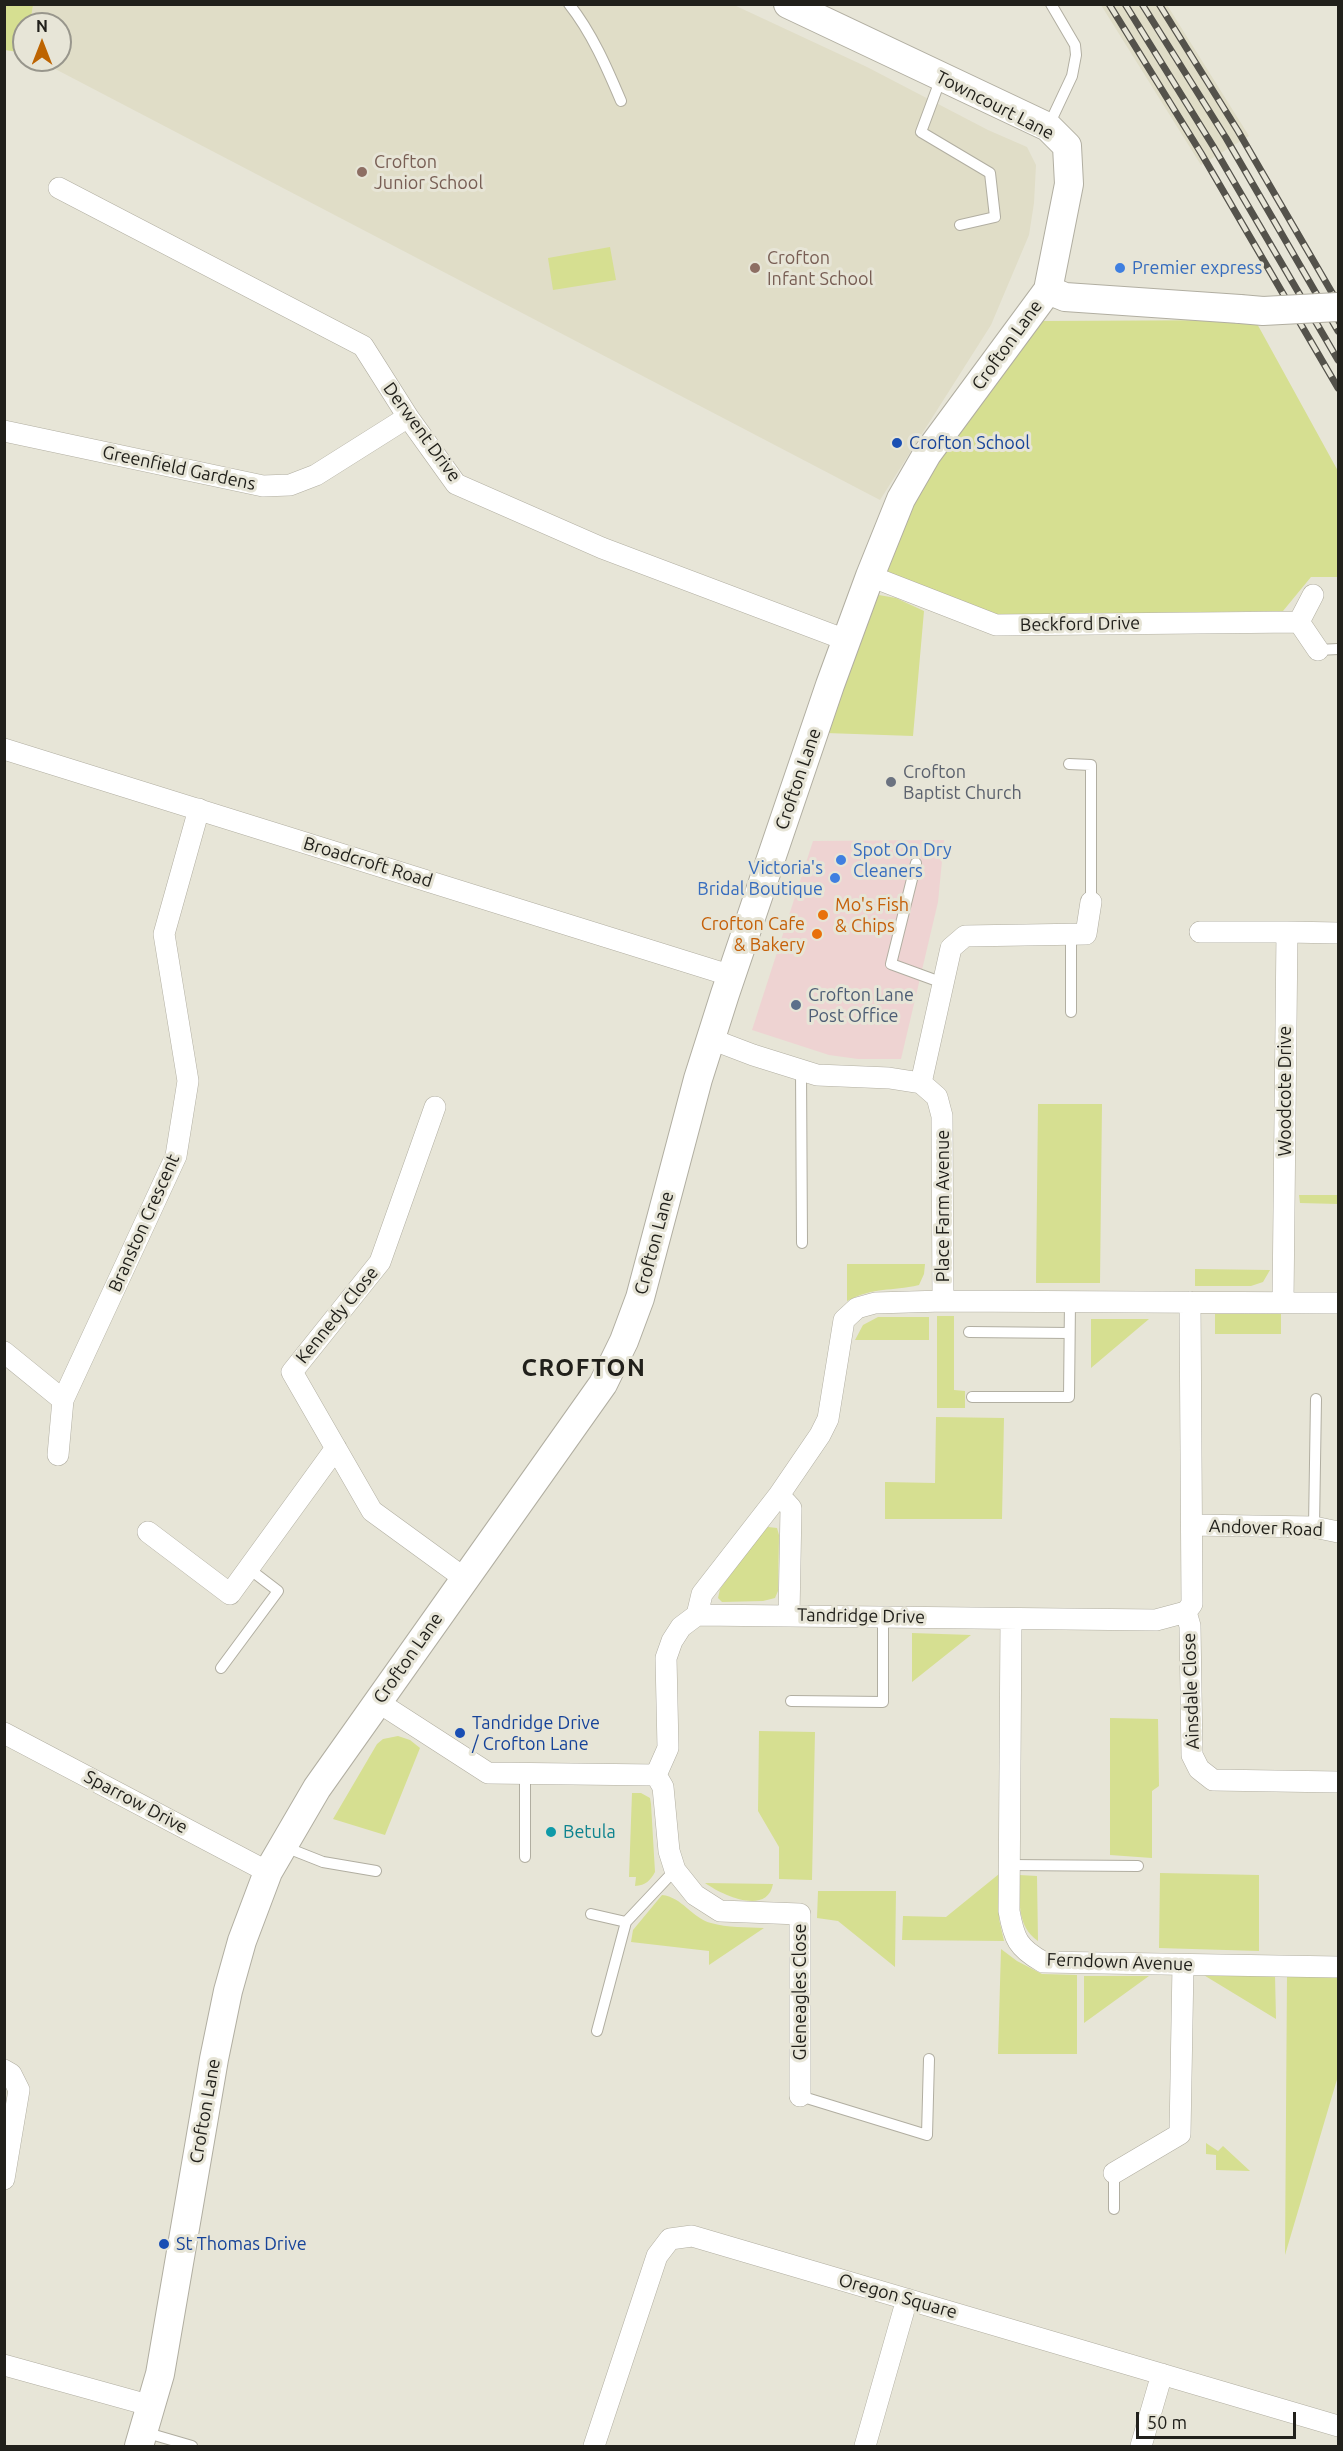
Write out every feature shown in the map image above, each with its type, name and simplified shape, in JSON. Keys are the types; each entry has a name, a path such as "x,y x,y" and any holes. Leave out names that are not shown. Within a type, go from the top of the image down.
{"street":[{"name":"Towncourt Lane","path":"788,4 1048,127 1067,146 1069,184 1048,290"},
{"name":"Derwent Drive","path":"59,188 363,346 408,417 456,484 602,548 846,640"},
{"name":"Crofton Lane","path":"145,2428 160,2374 214,2059 228,1991 242,1941 268,1872 317,1788 603,1384 624,1341 640,1298 698,1079 846,640 902,499 927,454 1048,290 1065,297 1263,311 1338,307"},
{"name":"Greenfield Gardens","path":"4,431 263,486 290,485 316,475 408,417"},
{"name":"Beckford Drive","path":"870,576 996,625 1299,622"},
{"path":"1313,595 1299,622 1328,650"},
{"name":"Broadcroft Road","path":"4,749 732,976"},
{"name":"Branston Crescent","path":"58,1455 63,1400 176,1156 188,1081 164,934 200,809"},
{"path":"711,1039 817,1075 890,1078 921,1083 951,948 965,936 1086,934 1091,902"},
{"path":"1200,932 1338,933"},
{"name":"Woodcote Drive","path":"1283,1302 1287,932"},
{"name":"Place Farm Avenue","path":"921,1083 937,1097 942,1116 943,1301 1338,1303"},
{"name":"Kennedy Close","path":"435,1107 380,1262 292,1372 372,1511 464,1578"},
{"path":"378,1702 488,1773 656,1775 668,1748 666,1658 672,1641 681,1627 697,1615 702,1594 779,1495 820,1435 828,1419 844,1320 857,1308 875,1303 943,1301"},
{"path":"1186,1612 1192,1604 1190,1302"},
{"path":"4,1352 63,1400"},
{"path":"148,1532 230,1594 336,1448"},
{"path":"779,1495 791,1508 789,1615"},
{"name":"Andover Road","path":"1193,1525 1314,1527 1338,1532"},
{"name":"Tandridge Drive","path":"697,1615 1156,1620 1186,1612"},
{"name":"Ainsdale Close","path":"1186,1612 1190,1626 1192,1755 1199,1769 1213,1780 1338,1782"},
{"name":"Ferndown Avenue","path":"1011,1619 1009,1911 1014,1932 1025,1952 1043,1962 1338,1967"},
{"name":"Sparrow Drive","path":"4,1733 268,1872"},
{"name":"Gleneagles Close","path":"656,1775 663,1787 669,1851 675,1870 695,1895 720,1911 800,1914 800,2096"},
{"path":"1114,2173 1180,2134 1183,1965"},
{"path":"4,2070 11,2074 19,2090 4,2179"},
{"name":"Oregon Square","path":"594,2446 657,2256 670,2239 692,2236 1338,2426"},
{"path":"865,2446 907,2299"},
{"path":"4,2365 145,2428"},
{"path":"1141,2446 1162,2374"}],"lane":[{"path":"569,4 578,15 608,70 621,101"},
{"path":"1048,127 1072,76 1076,55 1075,45 1052,4"},
{"path":"941,77 921,132 990,172 995,217 960,225"},
{"path":"1069,764 1091,765 1091,902"},
{"path":"916,863 891,964 943,983"},
{"path":"1071,934 1071,1012"},
{"path":"801,1069 802,1243"},
{"path":"972,1397 1068,1397 1070,1301"},
{"path":"969,1332 1069,1334"},
{"path":"1314,1527 1317,1399"},
{"path":"221,1668 278,1591 248,1568"},
{"path":"791,1701 883,1702 883,1617"},
{"path":"525,1774 525,1857"},
{"path":"282,1846 323,1862 376,1871"},
{"path":"1009,1865 1138,1866"},
{"path":"597,2031 626,1922 675,1870"},
{"path":"591,1914 626,1922"},
{"path":"800,2096 927,2135 929,2059"},
{"path":"1114,2173 1114,2209"},
{"path":"145,2428 192,2446"}],"shaded area":[{"name":"Crofton Infant School","path":"33,4 734,5 867,67 988,130 1027,147 1036,165 1029,235 991,325 880,500 61,72 72,72 72,12 32,12"},
{"path":"1101,5 1167,5 1249,136 1201,165"},
{"path":"944,840 938,902 901,1059 858,1059 829,1055 752,1030 813,841"}],"green space":[{"path":"4,5 33,5 32,12 12,12 12,51 5,50"},
{"path":"610,247 616,280 553,290 548,258"},
{"path":"1255,320 1338,471 1338,577 1311,577 1283,611 998,615 880,571 912,484 1040,321"},
{"path":"873,594 896,598 924,611 913,736 826,733"},
{"path":"1038,1104 1102,1104 1100,1283 1036,1283"},
{"path":"1299,1195 1338,1195 1338,1204 1300,1203"},
{"path":"847,1264 925,1264 919,1285 866,1293 847,1301"},
{"path":"1195,1269 1270,1270 1263,1282 1251,1286 1195,1286"},
{"path":"1215,1314 1281,1314 1281,1334 1215,1334"},
{"path":"937,1316 954,1316 954,1390 965,1391 965,1408 937,1408"},
{"path":"878,1317 929,1317 929,1340 855,1340 863,1325"},
{"path":"1091,1319 1149,1319 1091,1368"},
{"path":"936,1417 1004,1418 1002,1519 885,1519 885,1482 935,1483"},
{"path":"768,1527 777,1528 779,1535 778,1591 775,1598 763,1601 722,1602 718,1598 720,1589"},
{"path":"912,1633 971,1635 912,1682"},
{"path":"1110,1718 1158,1719 1159,1786 1152,1791 1152,1858 1110,1855"},
{"path":"759,1731 815,1732 812,1880 779,1879 779,1847 758,1811"},
{"path":"398,1736 410,1740 420,1748 385,1835 333,1819 377,1744 383,1739"},
{"path":"632,1793 641,1793 650,1798 655,1872 647,1882 635,1886 636,1877 629,1877"},
{"path":"1160,1873 1259,1875 1259,1951 1159,1948"},
{"path":"999,1874 999,1919 1004,1941 902,1940 903,1916 946,1917"},
{"path":"1019,1875 1037,1876 1038,1941 1026,1928 1023,1920"},
{"path":"705,1883 773,1884 769,1894 753,1901 732,1897"},
{"path":"818,1891 896,1891 895,1967 838,1921 817,1918"},
{"path":"662,1895 675,1900 698,1917 717,1925 764,1928 709,1965 709,1951 631,1942 633,1930"},
{"path":"1001,1949 1017,1961 1042,1974 1077,1975 1077,2054 998,2054"},
{"path":"1287,1973 1338,1973 1338,2076 1285,2255"},
{"path":"1202,1974 1275,1975 1276,2019"},
{"path":"1084,1976 1149,1976 1084,2023"},
{"path":"1206,2143 1218,2151 1223,2146 1250,2171 1216,2170 1216,2155 1206,2154"}],"railway":[{"path":"1109,4 1201,153 1338,388"},
{"path":"1125,4 1213,146 1338,360"},
{"path":"1142,4 1226,138 1338,331"},
{"path":"1159,4 1238,131 1338,303"}],"place":[{"name":"Crofton Junior School","path":"362,172"},
{"name":"Crofton Infant School","path":"755,268"},
{"name":"Premier express","path":"1120,268"},
{"name":"Crofton School","path":"897,443"},
{"name":"Crofton Baptist Church","path":"891,782"},
{"name":"Spot On Dry Cleaners","path":"841,860"},
{"name":"Victoria's Bridal Boutique","path":"835,878"},
{"name":"Mo's Fish & Chips","path":"823,915"},
{"name":"Crofton Cafe & Bakery","path":"817,934"},
{"name":"Crofton Lane Post Office","path":"796,1005"},
{"name":"Tandridge Drive / Crofton Lane","path":"460,1733"},
{"name":"Betula","path":"551,1832"},
{"name":"St Thomas Drive","path":"164,2244"}],"district":[{"name":"CROFTON","path":"584,1368"}]}
